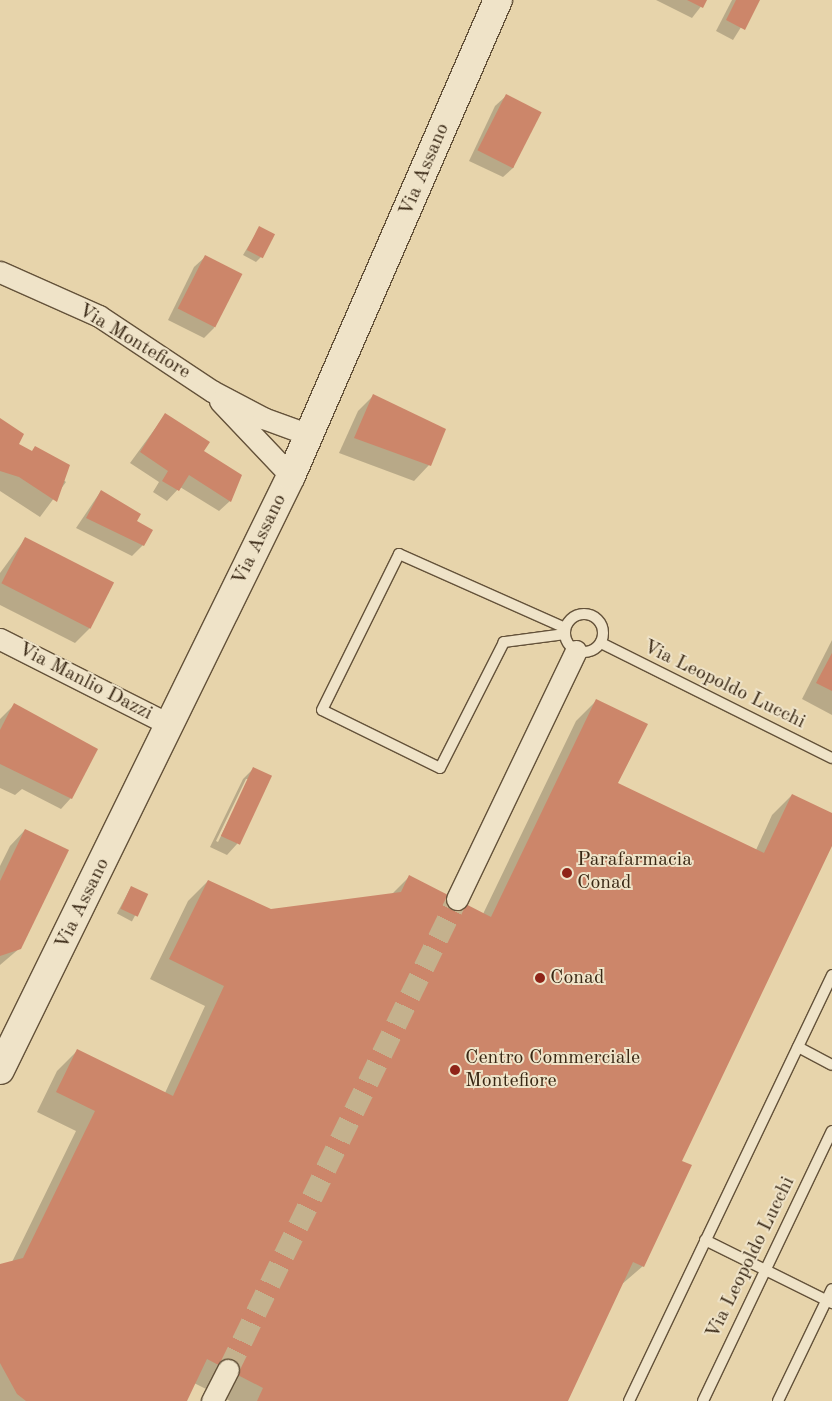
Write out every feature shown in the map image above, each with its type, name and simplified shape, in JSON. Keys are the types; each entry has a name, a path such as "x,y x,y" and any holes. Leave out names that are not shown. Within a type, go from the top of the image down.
{"main road":[{"name":"Via Assano","path":"0,1070 291,476 498,0"}],"street":[{"name":"Via Montefiore","path":"0,272 99,316 212,391 263,418 310,435"},
{"name":"Via Montefiore","path":"212,391 291,476"},
{"path":"457,899 569,638"},
{"name":"Via Manlio Dazzi","path":"0,639 170,725"},
{"path":"212,1401 228,1370"}],"lane":[{"path":"569,638 504,642 440,768 322,710 400,554 569,638 592,652 601,643 602,624 592,615 573,618 569,638"},
{"name":"Via Leopoldo Lucchi","path":"601,643 832,758"},
{"path":"629,1401 832,976"},
{"path":"798,1047 832,1065"},
{"name":"Via Leopoldo Lucchi","path":"703,1401 832,1131"},
{"path":"705,1240 829,1302"},
{"path":"778,1401 829,1302 832,1289"}],"building":[{"path":"687,0 707,0 703,8"},
{"path":"736,0 760,0 745,30 726,20"},
{"path":"506,94 542,112 513,168 477,150"},
{"path":"259,226 275,234 263,258 247,250"},
{"path":"205,255 242,274 215,328 178,308"},
{"path":"373,394 446,429 431,466 354,438"},
{"path":"165,413 210,442 204,451 242,475 231,502 189,475 179,491 162,481 168,471 140,452"},
{"path":"0,418 24,434 19,444 32,451 35,446 70,465 57,502 19,477 0,471"},
{"path":"101,490 141,514 137,521 153,530 144,546 86,518"},
{"path":"25,537 114,582 90,629 1,583"},
{"path":"832,653 832,691 816,683"},
{"name":"Centro Commerciale Montefiore","path":"596,699 648,724 618,783 764,853 792,794 832,813 832,846 682,1161 692,1165 644,1267 633,1262 568,1401 257,1401 263,1388 207,1359 187,1401 26,1401 17,1394 0,1363 0,1264 23,1258 95,1111 56,1092 77,1049 173,1096 224,986 169,959 208,880 271,909 401,892 409,875 491,917"},
{"path":"14,703 98,749 72,799 0,764 0,730"},
{"path":"253,767 272,776 240,845 221,836"},
{"path":"25,829 69,850 21,949 0,956 0,881"},
{"path":"131,886 148,894 138,917 120,909"}],"tunnel":[{"path":"228,1370 457,899"}],"place":[{"name":"Parafarmacia Conad","path":"567,873"},
{"name":"Conad","path":"540,978"},
{"name":"Centro Commerciale Montefiore","path":"455,1070"}]}
